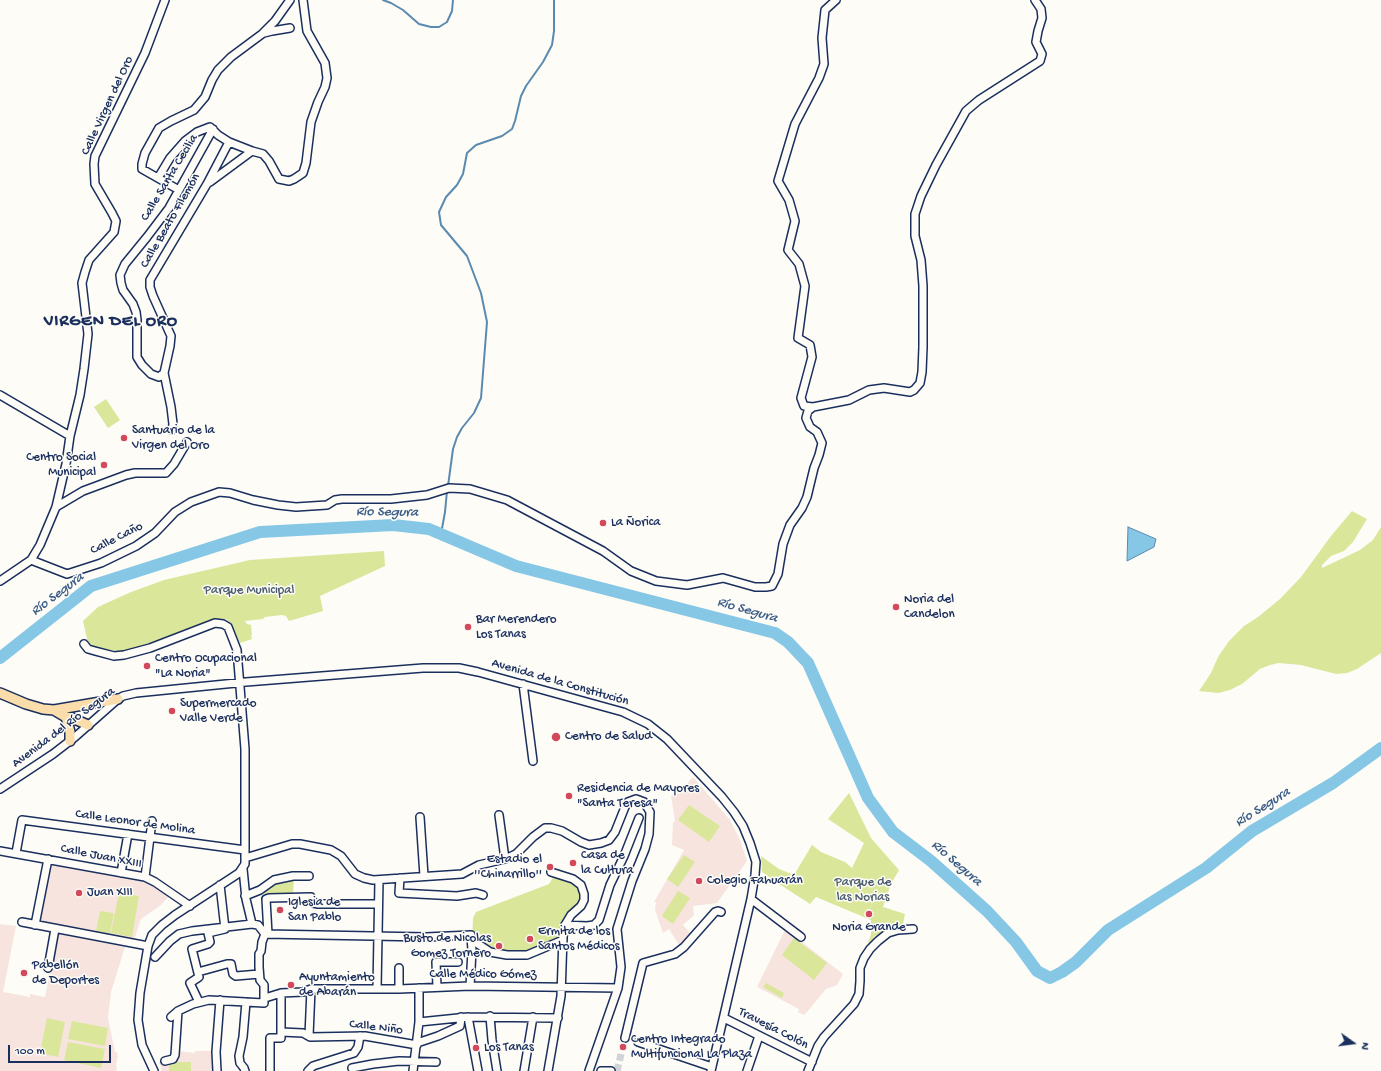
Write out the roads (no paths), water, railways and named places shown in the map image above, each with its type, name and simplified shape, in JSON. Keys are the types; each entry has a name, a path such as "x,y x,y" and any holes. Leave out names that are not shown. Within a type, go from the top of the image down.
{"main road":[{"path":"0,693 43,709 67,713 118,699"},
{"path":"67,713 72,718 88,725"},
{"path":"67,713 70,741"}],"street":[{"name":"Calle Virgen del Oro","path":"31,560 40,545 56,507 80,395 88,334 82,283 89,260 114,232 116,221 96,184 94,164 98,151 145,53 165,0"},
{"path":"179,190 142,169 145,153 159,128 194,110 205,97 218,70 231,57 262,34 275,22 290,0"},
{"path":"158,178 170,158 185,141 197,132 212,128 218,135 229,142 263,154 269,161 279,179 289,181 303,173 311,122 318,102 326,87 327,78 324,63 307,31 303,0"},
{"path":"836,0 825,10 822,38 824,64 819,78 795,124 778,180 789,200 795,221 788,250 799,264 804,286 798,338 810,345 812,357 801,398 804,406 814,407 849,400 868,390 884,388 910,392 920,383 923,347 922,286 921,260 915,236 915,214 921,196 966,111 979,100 1040,61 1042,54 1036,42 1042,18 1041,9 1035,0"},
{"path":"262,34 290,28"},
{"name":"Calle Santa Cecilia","path":"164,373 159,377 151,374 142,365 137,356 136,312 133,304 120,283 120,274 125,264 152,232 169,208 212,128"},
{"name":"Calle Beato Filemón","path":"172,430 172,407 164,373 171,336 153,296 150,287 150,280 207,184 229,142"},
{"path":"207,184 252,151"},
{"path":"0,395 70,436"},
{"name":"Calle Caño","path":"31,560 67,574 101,563 136,546 154,533 176,512 191,502 219,492 230,493 253,500 278,505 296,507 326,505 335,500 342,499 392,499 426,495 449,488 470,489 507,500 603,551 632,571 656,581 687,585 723,578 755,587 772,586 778,574 783,544 790,525 802,508 807,497 822,443 817,432 810,427 806,418 808,411 814,407"},
{"path":"56,507 83,491 126,475 135,473 166,473 174,464 187,442"},
{"path":"0,581 31,560"},
{"path":"84,644 88,648 95,651 114,656 124,655 150,648 215,623 223,624 228,627 237,650 240,683 245,749 245,864 243,869 245,896 252,924"},
{"name":"Avenida de la Constitución","path":"240,683 438,667 459,668 623,712 648,724 667,739 722,797 734,812 743,826 756,862 751,899 712,1069"},
{"name":"Avenida del Río Segura","path":"0,789 30,770 70,741 123,696 136,693 240,683"},
{"path":"523,684 533,760"},
{"path":"245,858 292,844 308,845 331,850 341,856 355,874 364,878 379,880 462,874 479,865 505,859 516,854 533,837 545,828 562,831 589,845 601,843 608,840 615,832 628,802 636,799 644,802 650,812 649,834 617,929 621,967 618,988 589,1071"},
{"path":"499,815 505,859"},
{"path":"420,817 424,876"},
{"path":"565,925 594,925 599,920 610,885 624,856 639,818"},
{"name":"Calle Leonor de Molina","path":"16,853 22,820 245,850"},
{"path":"145,877 152,821"},
{"path":"120,873 128,834"},
{"name":"Calle Juan XXIII","path":"0,851 145,877 155,882 190,906"},
{"path":"35,925 48,859"},
{"path":"154,1071 142,1045 138,1020 140,993 148,946 152,935 162,924 243,869"},
{"path":"548,1071 558,1018 565,925 571,915 581,906 584,900 581,885 573,879 551,872"},
{"path":"245,896 260,890 274,880 293,876 310,876"},
{"path":"400,878 400,893 457,896 476,893 483,895"},
{"path":"377,989 379,880"},
{"path":"199,1002 190,983 199,977 192,949 210,942 208,933 225,930 220,885"},
{"path":"171,1017 178,1011 199,1002 220,1000 246,1002 265,1000 264,985 260,980 259,974 259,954 266,934 266,899 311,897 313,903 378,904"},
{"path":"751,899 801,937"},
{"path":"625,1038 643,963 675,954 684,947 715,912 718,910 721,912"},
{"path":"22,922 148,946"},
{"path":"155,957 170,941 180,934 252,924 258,925 266,934 426,937 471,935 472,951 470,986"},
{"path":"48,968 55,929"},
{"path":"808,1071 818,1046 824,1037 854,1004 859,994 860,968 870,949 888,933 898,930 913,929"},
{"path":"478,944 490,952 507,955 527,955 563,940"},
{"path":"437,987 436,962 458,962"},
{"path":"198,972 230,964 233,974 236,976 259,974"},
{"path":"399,968 399,989"},
{"name":"Calle Médico Gómez","path":"265,1000 281,993 303,992 311,989 399,989 470,986 618,988"},
{"path":"413,1071 419,1022 419,988"},
{"path":"309,1036 311,989"},
{"path":"270,1071 270,1038 281,1038 281,993"},
{"path":"217,1071 216,1052 220,1000"},
{"path":"245,1071 238,1056 243,1037 246,1002"},
{"path":"165,1060 173,1059 175,1055 178,1011"},
{"path":"419,1022 490,1016 558,1018"},
{"path":"490,1016 497,1071"},
{"path":"464,1017 478,1071"},
{"name":"Calle Niño","path":"281,1032 303,1033 309,1036 360,1036 417,1044 460,1026 464,1017"},
{"path":"524,1071 533,1017"},
{"name":"Travesía Colón","path":"724,1018 812,1062"},
{"path":"308,1071 314,1066 354,1053 358,1047 360,1036"},
{"path":"748,1071 760,1036"},
{"path":"638,1042 712,1069"},
{"path":"351,1053 352,1069 373,1064 399,1061 436,1062"},
{"path":"601,1071 611,1071"}],"water":[{"path":"1128,527 1156,539 1154,547 1127,561"}],"waterway":[{"path":"383,0 403,10 419,24 431,27 439,27 447,22 452,11 453,0"},
{"path":"448,486 453,449 457,437 474,413 481,398 487,322 481,293 467,256 441,225 439,212 446,197 457,185 463,174 467,153 476,145 502,136 512,129 521,96 552,45 554,31 554,0"},
{"path":"441,534 447,491"},
{"name":"Río Segura","path":"0,658 91,586 260,532 393,525 429,529 516,566 775,633 788,642 808,663 868,798 893,832 931,861 987,911 1016,942 1037,971 1050,978 1076,962 1108,930 1206,868 1252,831 1333,783 1381,748"}],"tunnel":[{"path":"617,1071 625,1038"}],"place":[{"name":"Santuario de la Virgen del Oro","path":"124,438"},
{"name":"Centro Social Municipal","path":"104,465"},
{"name":"La Ñorica","path":"603,523"},
{"name":"Noria del Candelon","path":"896,607"},
{"name":"Bar Merendero Los Tanas","path":"468,627"},
{"name":"Centro Ocupacional \"La Noria\"","path":"147,666"},
{"name":"Supermercado Valle Verde","path":"172,711"},
{"name":"Centro de Salud","path":"556,737"},
{"name":"Residencia de Mayores \"Santa Teresa\"","path":"569,796"},
{"name":"Casa de la Cultura","path":"573,863"},
{"name":"Estadio el ''Chinarrillo''","path":"550,867"},
{"name":"Colegio Fahuarán","path":"699,881"},
{"name":"Juan XIII","path":"79,893"},
{"name":"Iglesia de San Pablo","path":"280,910"},
{"name":"Noria Grande","path":"869,914"},
{"name":"Ermita de los Santos Médicos","path":"530,939"},
{"name":"Busto de Nicolas Gomez Tornero","path":"499,946"},
{"name":"Pabellón de Deportes","path":"24,973"},
{"name":"Ayuntamiento de Abarán","path":"291,985"},
{"name":"Centro Integrado Multifuncional La Plaza","path":"623,1047"},
{"name":"Los Tanas","path":"476,1048"}],"district":[{"name":"VIRGEN DEL ORO","path":"111,322"}],"park label":[{"name":"Parque Municipal","path":"249,591"},
{"name":"Parque de las Norias","path":"863,890"}]}
